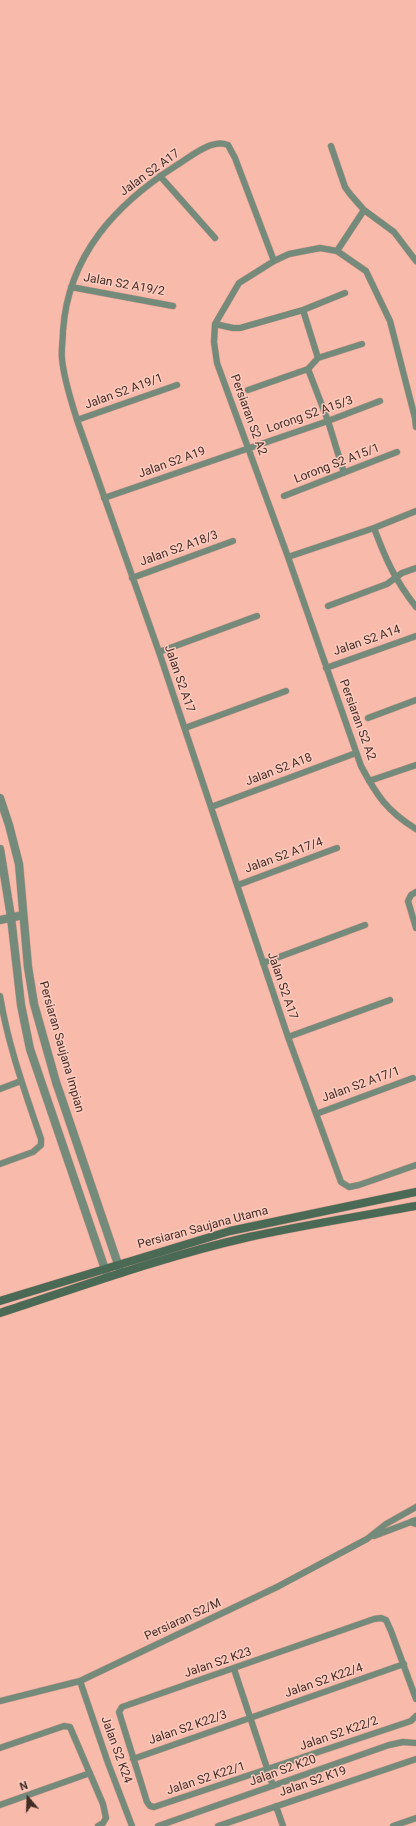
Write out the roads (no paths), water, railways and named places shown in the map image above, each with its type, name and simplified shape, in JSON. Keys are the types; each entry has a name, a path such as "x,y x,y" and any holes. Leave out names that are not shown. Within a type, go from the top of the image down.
{"main road":[{"name":"Persiaran Saujana Utama","path":"0,1313 108,1278 120,1269 230,1231 416,1192"},
{"name":"Persiaran Saujana Utama","path":"0,1301 104,1268 120,1269 249,1237 416,1206"}],"street":[{"name":"Jalan S2 A17","path":"274,261 235,158 228,145 222,142 202,149 160,176 121,208 100,232 82,262 71,287 64,315 62,357 68,392 77,420 185,728 288,1038 341,1182 348,1187 358,1185 416,1165"},
{"path":"331,146 345,186 364,210 394,232 416,261"},
{"path":"160,176 215,238"},
{"path":"337,252 364,210"},
{"name":"Persiaran S2 A2","path":"416,427 390,321 366,271 337,252 320,248 289,254 274,261 239,283 215,324 214,342 217,363 288,557 356,753 377,795 398,818 416,829"},
{"name":"Jalan S2 A19/2","path":"71,287 173,306"},
{"path":"215,324 240,328 303,310 346,293"},
{"path":"303,310 318,358"},
{"path":"248,390 308,369 318,358 362,344"},
{"path":"308,369 328,421 344,473"},
{"name":"Jalan S2 A19/1","path":"77,420 178,385"},
{"name":"Lorong S2 A15/3","path":"248,448 328,421 380,401"},
{"name":"Jalan S2 A19","path":"104,498 248,448"},
{"name":"Lorong S2 A15/1","path":"284,496 397,452"},
{"path":"288,557 374,528 416,511"},
{"path":"374,528 387,563 395,578 416,607"},
{"name":"Jalan S2 A18/3","path":"132,578 233,541"},
{"path":"328,606 387,584 402,573 416,568"},
{"path":"159,652 257,616"},
{"name":"Jalan S2 A14","path":"326,668 416,636"},
{"path":"185,728 286,691"},
{"path":"368,718 416,700"},
{"name":"Jalan S2 A18","path":"211,807 356,753"},
{"path":"369,781 416,765"},
{"name":"Persiaran Saujana Impian","path":"0,798 9,824 19,864 28,967 34,1004 56,1082 120,1269"},
{"name":"Jalan S2 A17/4","path":"238,885 338,848"},
{"name":"Persiaran Saujana Impian","path":"0,849 11,917 21,1005 30,1049 108,1278"},
{"path":"416,892 411,895 408,900 409,909 416,928"},
{"path":"0,920 23,915"},
{"path":"263,963 365,925"},
{"path":"0,996 2,1016 21,1081 41,1139 41,1145 33,1152 0,1164"},
{"path":"288,1038 390,1000"},
{"name":"Jalan S2 A17/1","path":"316,1114 413,1078"},
{"path":"0,1088 21,1081"},
{"path":"367,1538 386,1524 416,1508"},
{"path":"367,1538 415,1522"},
{"name":"Persiaran S2/M","path":"0,1701 80,1681 277,1587 367,1538"},
{"name":"Jalan S2 K23","path":"133,1759 118,1712 122,1708 374,1619 381,1618 386,1620 404,1664"},
{"path":"404,1664 416,1699"},
{"name":"Jalan S2 K22/4","path":"250,1718 404,1664"},
{"path":"234,1669 273,1786"},
{"name":"Jalan S2 K24","path":"80,1681 108,1763 132,1826"},
{"name":"Jalan S2 K22/2","path":"268,1770 411,1721 416,1716"},
{"name":"Jalan S2 K22/3","path":"133,1759 250,1718"},
{"path":"0,1748 64,1726 70,1726 103,1804 106,1818 101,1825"},
{"name":"Jalan S2 K20","path":"158,1826 389,1745 404,1742 416,1743"},
{"name":"Jalan S2 K22/1","path":"133,1759 150,1806 159,1806 268,1770"},
{"name":"Jalan S2 K19","path":"218,1826 416,1759"},
{"path":"0,1805 90,1773"},
{"path":"276,1806 283,1826"},
{"path":"393,1826 416,1818"}]}
